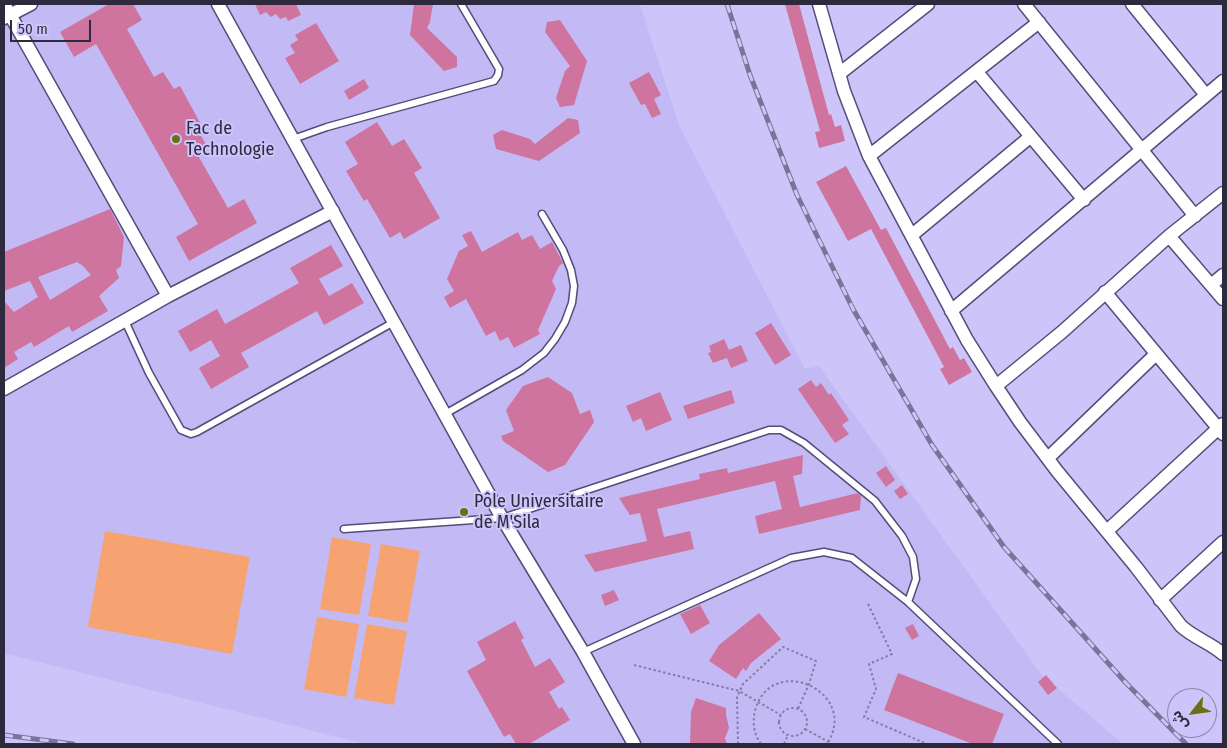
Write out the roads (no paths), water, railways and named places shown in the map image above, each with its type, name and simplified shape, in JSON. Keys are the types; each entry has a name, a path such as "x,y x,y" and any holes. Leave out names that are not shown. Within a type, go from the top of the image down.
{"street":[{"path":"31,4 6,12 168,296"},
{"path":"218,4 502,518 583,652 634,744"},
{"path":"819,4 839,74 869,156 967,340 996,386 1048,458 1075,493 1108,530 1181,626 1188,633 1223,654"},
{"path":"839,74 928,4"},
{"path":"1024,4 1195,216"},
{"path":"1132,4 1206,95"},
{"path":"869,156 1039,22"},
{"path":"977,72 1084,200"},
{"path":"952,310 1223,81"},
{"path":"912,235 1030,137"},
{"path":"996,386 1062,332 1168,236 1223,193"},
{"path":"4,389 168,296 333,211"},
{"path":"1168,236 1223,300"},
{"path":"1211,285 1223,275"},
{"path":"1105,292 1222,429 1108,530"},
{"path":"1048,458 1156,354"},
{"path":"1160,600 1223,542"}],"lane":[{"path":"293,140 327,126 494,81 499,69 461,4"},
{"path":"445,414 522,370 544,353 556,339 572,303 574,286 571,270 563,250 542,214"},
{"path":"125,321 149,373 181,430 191,434 198,432 394,322"},
{"path":"344,529 502,518 770,430 781,430 804,443 876,501 902,536 913,557 916,579 908,602"},
{"path":"583,652 791,558 824,552 841,554 852,558 908,602 1058,744"}],"railway":[{"path":"727,4 750,75 797,195 853,309 932,445 1004,547 1126,683 1186,744"},
{"path":"4,735 73,744"}],"place":[{"name":"Fac de Technologie","path":"176,139"},
{"name":"Pôle Universitaire de M'Sila","path":"464,512"}]}
